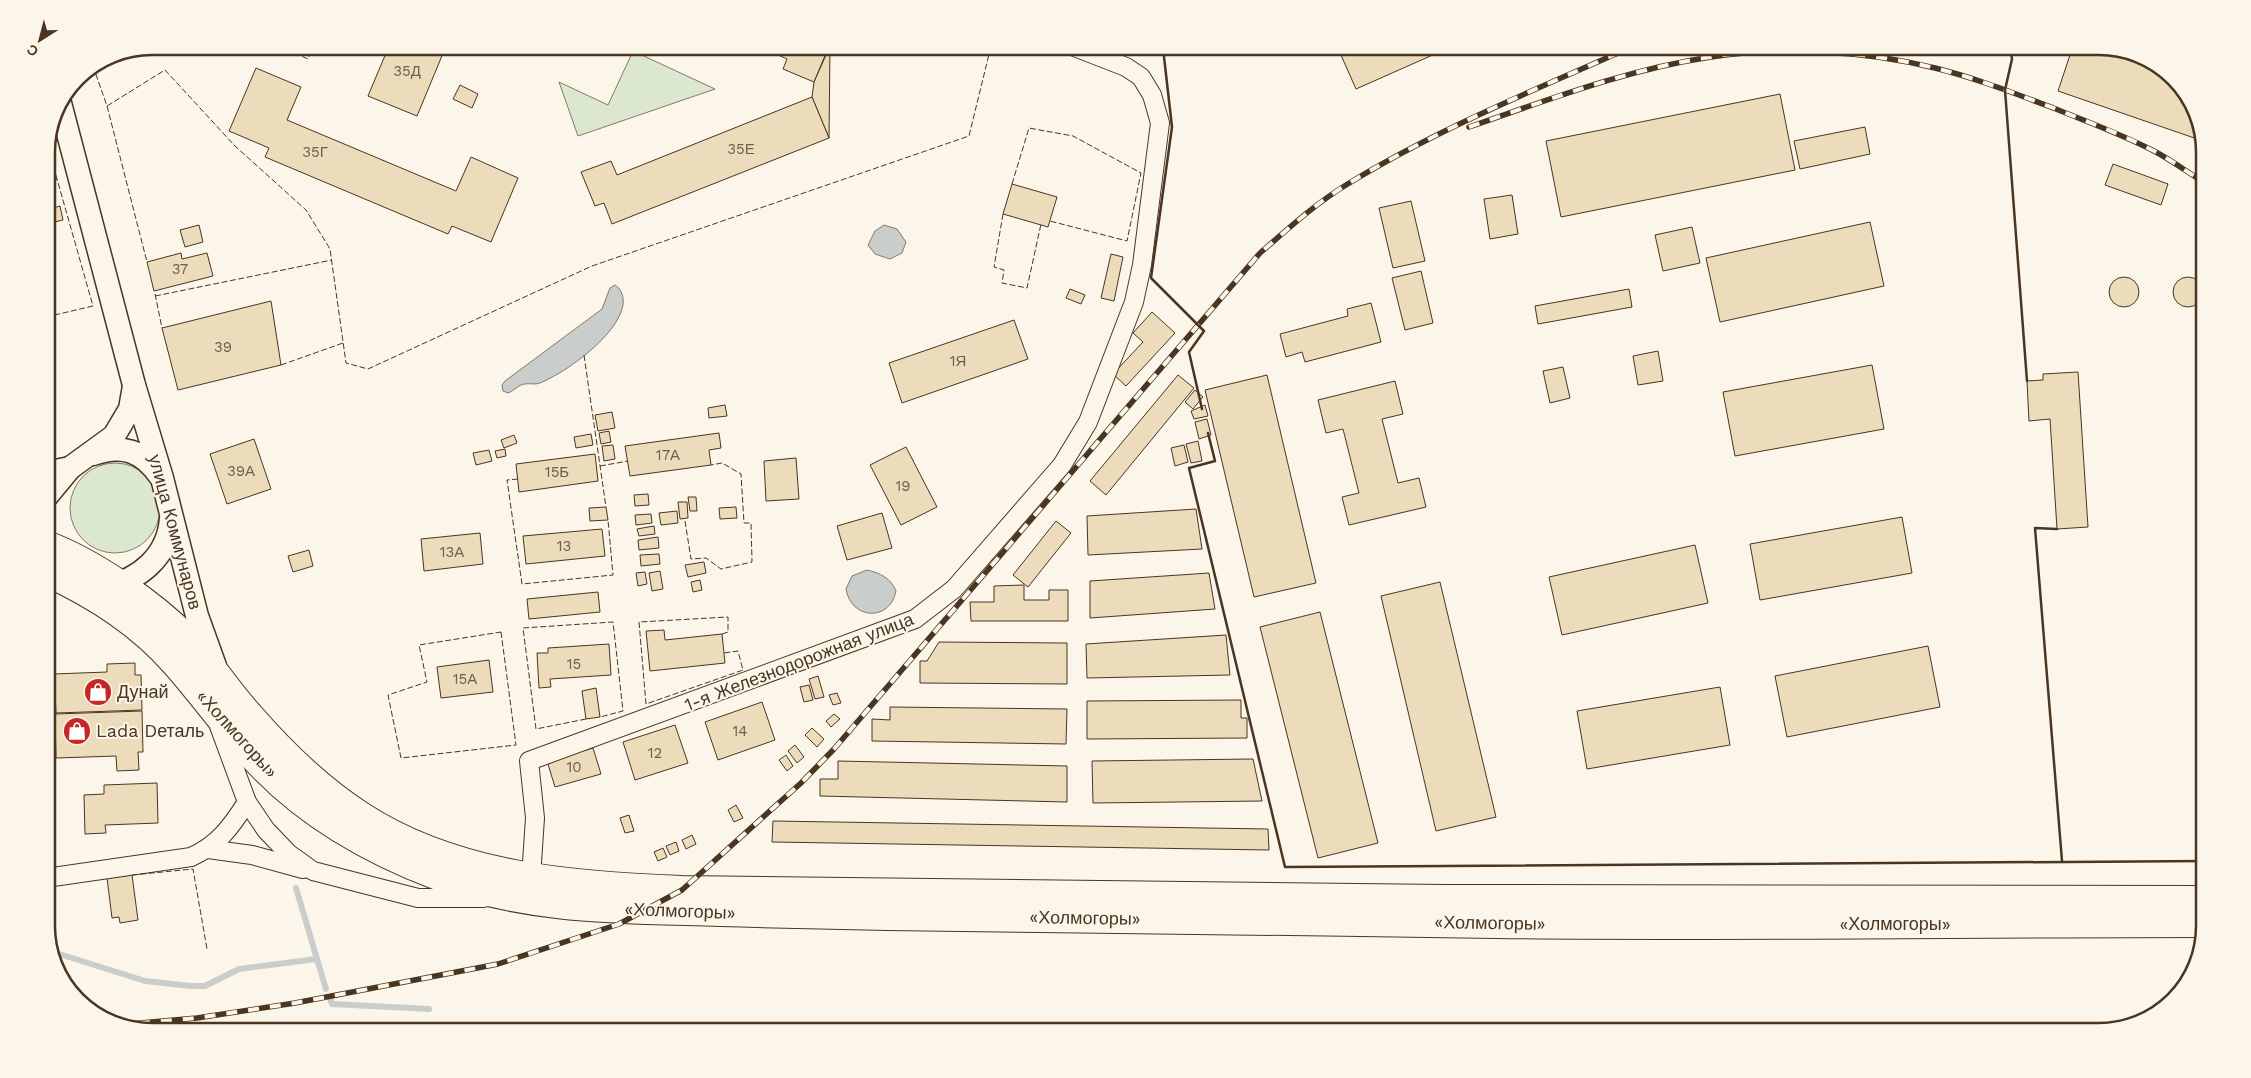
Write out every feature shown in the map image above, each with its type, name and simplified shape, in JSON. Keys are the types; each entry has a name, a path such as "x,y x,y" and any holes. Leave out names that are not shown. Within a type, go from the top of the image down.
{"highway":[{"name":"«Холмогоры»","path":"55,553 118,584 157,612 187,638 219,679 275,744 322,787 361,816 380,827 440,853 484,867 528,888 606,909 898,917 1501,924 2196,923"},
{"name":"«Холмогоры»","path":"55,559 77,586 113,608 150,638 175,663 213,712 278,781 346,831 385,852 444,879 474,888 595,885 682,890 1463,899 2196,900"}],"street":[{"name":"1-я Железнодорожная улица","path":"528,888 535,818 529,761 915,620 954,590 1062,465 1088,422 1134,302 1142,265 1160,123 1152,96 1141,77 1126,67 1095,55"},
{"name":"улица Коммунаров","path":"63,114 134,385 162,478 197,616 219,679"},
{"name":"улица Коммунаров","path":"55,470 79,461 114,436 130,409 134,385"},
{"path":"55,487 79,461 115,450 138,454 153,466 162,478"},
{"path":"77,586 91,588 118,584 133,578 153,561 166,541 170,532 171,514"},
{"path":"213,712 248,802 266,830 288,853 313,871"},
{"path":"55,877 191,857 208,849 231,827 248,802"},
{"path":"208,849 252,856 418,898 528,888"}],"green space":[{"path":"631,55 642,55 715,89 578,136 559,82 608,105"},
{"path":"115,463 124,464 140,471 152,483 159,499 159,517 152,533 140,545 124,552 115,553 106,552 90,545 78,533 71,517 70,508 71,499 78,483 90,471 106,464"}],"shaded area":[{"path":"884,225 897,229 906,242 902,253 890,259 875,254 868,245 875,231"},
{"path":"615,285 622,294 623,305 619,317 602,340 577,361 551,378 538,384 522,385 508,393 503,391 502,385 505,381 602,309 610,288"},
{"path":"867,570 884,577 894,586 896,591 892,601 879,612 871,613 855,607 849,599 846,589 852,576"}],"building":[{"path":"385,55 442,55 417,116 368,96"},
{"path":"778,55 825,55 814,82 783,69 787,59"},
{"path":"826,55 830,55 829,138 812,97 814,82"},
{"path":"1341,55 1433,55 1356,89"},
{"path":"2070,55 2106,55 2136,62 2158,75 2176,93 2186,109 2195,138 2058,91"},
{"path":"256,68 301,87 287,120 456,191 471,157 518,178 491,242 452,226 448,234 265,157 269,148 229,131"},
{"path":"460,85 478,94 472,108 453,99"},
{"path":"1780,94 1795,170 1561,217 1546,141"},
{"path":"812,97 829,138 612,224 604,203 595,206 581,172 611,161 617,175"},
{"path":"1865,127 1870,154 1800,169 1794,141"},
{"path":"2113,164 2168,184 2161,205 2105,185"},
{"path":"1012,184 1057,197 1048,227 1003,214"},
{"path":"1512,195 1518,234 1490,239 1484,199"},
{"path":"1411,201 1425,261 1393,268 1379,208"},
{"path":"60,206 63,220 55,222 55,207"},
{"path":"1870,222 1884,286 1720,322 1706,258"},
{"path":"199,225 203,242 185,247 180,230"},
{"path":"1692,227 1700,263 1663,271 1655,235"},
{"path":"181,253 182,259 207,253 213,276 154,291 147,262"},
{"path":"1111,254 1123,257 1114,301 1101,298"},
{"path":"1421,271 1433,323 1405,330 1392,278"},
{"path":"2124,277 2130,278 2138,286 2138,298 2130,306 2124,307 2118,306 2110,298 2109,292 2110,286 2118,278"},
{"path":"2182,278 2194,278 2196,280 2196,304 2188,307 2182,306 2174,298 2174,286"},
{"path":"1070,289 1085,295 1081,304 1066,298"},
{"path":"1629,289 1632,307 1538,324 1535,306"},
{"path":"271,301 281,365 178,390 162,328"},
{"path":"1371,303 1381,342 1305,362 1302,352 1286,357 1280,334 1348,316 1347,309"},
{"path":"1152,312 1175,333 1126,386 1113,374 1143,342 1133,333"},
{"path":"1014,320 1028,359 902,403 889,363"},
{"path":"1658,351 1663,381 1638,385 1633,356"},
{"path":"1872,365 1884,429 1735,456 1723,392"},
{"path":"1563,367 1570,398 1550,403 1543,371"},
{"path":"2078,372 2088,527 2057,529 2050,419 2029,421 2027,381 2043,380 2043,374"},
{"path":"1178,375 1194,388 1106,495 1090,481"},
{"path":"1267,375 1316,583 1254,597 1205,390"},
{"path":"1395,381 1403,414 1382,419 1398,483 1419,478 1426,507 1349,525 1342,497 1359,493 1343,429 1326,433 1318,400"},
{"path":"1195,390 1203,397 1193,409 1185,402"},
{"path":"725,405 727,416 709,418 708,408"},
{"path":"1205,405 1208,416 1194,419 1191,411"},
{"path":"612,412 615,428 598,431 595,415"},
{"path":"1207,419 1211,435 1199,439 1195,422"},
{"path":"609,431 611,442 601,444 599,433"},
{"path":"719,433 721,448 709,450 711,465 630,476 625,446"},
{"path":"591,434 593,445 576,448 574,437"},
{"path":"514,435 517,443 504,448 501,440"},
{"path":"254,439 271,489 227,504 210,454"},
{"path":"1198,441 1202,461 1191,463 1186,444"},
{"path":"613,445 615,459 604,461 602,446"},
{"path":"1184,445 1188,462 1175,466 1171,448"},
{"path":"906,447 937,507 901,525 870,465"},
{"path":"505,449 506,456 497,458 495,451"},
{"path":"489,450 492,461 476,465 473,453"},
{"path":"595,454 598,481 519,492 516,464"},
{"path":"796,458 799,499 766,501 764,461"},
{"path":"648,494 649,505 635,506 634,495"},
{"path":"688,497 696,497 697,511 690,511"},
{"path":"678,502 687,502 688,518 680,519"},
{"path":"606,507 608,520 590,521 589,508"},
{"path":"736,507 737,518 720,519 719,508"},
{"path":"1196,509 1202,549 1088,555 1087,516"},
{"path":"677,511 678,523 661,525 659,513"},
{"path":"882,513 892,548 847,560 837,526"},
{"path":"651,514 652,523 636,525 635,515"},
{"path":"1902,517 1912,573 1760,600 1750,544"},
{"path":"1056,521 1071,533 1028,587 1013,575"},
{"path":"654,526 655,534 639,536 637,529"},
{"path":"602,529 605,556 526,564 523,536"},
{"path":"480,533 483,564 424,571 421,539"},
{"path":"658,537 659,548 639,550 638,540"},
{"path":"1695,545 1708,603 1562,635 1549,577"},
{"path":"309,550 313,566 293,572 288,556"},
{"path":"659,554 660,564 641,566 640,555"},
{"path":"704,562 706,573 688,577 685,565"},
{"path":"660,571 663,589 652,591 649,573"},
{"path":"645,572 647,584 638,586 636,573"},
{"path":"1209,573 1215,609 1090,618 1090,581"},
{"path":"700,580 702,590 693,592 691,582"},
{"path":"1440,582 1496,817 1436,831 1381,596"},
{"path":"1024,585 1024,600 1049,600 1049,590 1068,590 1068,621 971,621 970,602 994,602 994,586"},
{"path":"598,592 600,612 529,619 527,599"},
{"path":"1320,612 1378,843 1318,858 1260,627"},
{"path":"664,630 665,640 722,634 725,663 650,671 646,631"},
{"path":"1226,635 1230,675 1087,678 1086,644"},
{"path":"939,642 1067,643 1067,684 920,683 920,661 927,661"},
{"path":"609,644 611,675 550,679 551,687 539,688 537,653 548,653 548,648"},
{"path":"1928,646 1940,707 1787,737 1775,676"},
{"path":"489,660 493,692 441,698 437,667"},
{"name":"Дунай","path":"135,663 135,675 141,675 142,710 56,713 55,674 107,672 107,664"},
{"path":"818,676 824,697 815,699 809,679"},
{"path":"809,685 813,700 804,702 800,687"},
{"path":"1720,687 1730,745 1587,769 1577,711"},
{"path":"596,688 600,717 586,719 582,691"},
{"path":"837,693 841,703 833,705 829,695"},
{"path":"1241,700 1241,718 1247,718 1247,738 1087,739 1087,701"},
{"path":"762,702 775,740 718,760 705,722"},
{"path":"890,707 1067,709 1066,744 872,741 872,719 890,720"},
{"path":"142,711 143,752 138,752 139,770 117,771 116,756 56,758 55,714"},
{"path":"834,714 840,719 831,727 826,721"},
{"path":"675,725 688,763 635,780 623,742"},
{"path":"812,728 824,739 817,747 805,735"},
{"path":"795,745 804,757 797,763 788,751"},
{"path":"593,748 601,774 555,787 547,761"},
{"path":"786,755 793,766 787,771 779,760"},
{"path":"1253,759 1262,801 1093,803 1092,761"},
{"path":"838,761 1067,766 1067,802 820,796 820,779 838,779"},
{"path":"157,783 158,823 105,825 106,833 85,834 84,795 104,794 104,785"},
{"path":"736,805 743,818 734,822 728,810"},
{"path":"629,815 634,831 625,833 620,818"},
{"path":"773,821 1268,829 1269,850 772,842"},
{"path":"692,835 696,844 686,849 682,840"},
{"path":"676,842 679,851 670,855 666,846"},
{"path":"663,848 667,857 658,861 654,852"},
{"path":"132,875 138,920 120,923 119,917 112,918 107,878"}],"waterway":[{"path":"296,888 317,959"},
{"path":"59,954 145,981 191,986 205,986 239,969 317,959 326,989"},
{"path":"330,998 332,1004 429,1009"}],"railway":[{"path":"146,1023 197,1018 295,1003 498,964 619,924 682,890 801,783 834,749 1260,253 1323,200 1381,165 1452,128 1614,55"},
{"path":"1469,127 1619,77 1680,62 1728,55"},
{"path":"1859,55 1909,62 1935,68 2011,92 2092,123 2140,144 2165,157 2196,177"}],"fence":[{"path":"299,55 308,59 310,55"},
{"path":"95,73 107,106 165,70 235,146 306,210 330,249 346,363 368,369 592,266 969,136 989,55"},
{"path":"107,106 147,262"},
{"path":"1012,184 1029,128 1073,136 1141,173 1127,241 1050,221"},
{"path":"55,315 93,306 57,179"},
{"path":"1003,214 994,267 1004,270 1002,283 1027,288 1041,224"},
{"path":"155,296 332,260"},
{"path":"155,294 162,328"},
{"path":"281,365 343,343"},
{"path":"584,355 606,507"},
{"path":"600,466 628,461"},
{"path":"685,521 691,559 706,558 721,569 752,562 751,523 744,523 741,474 722,463 711,465"},
{"path":"518,479 507,480 522,584 613,575 608,520"},
{"path":"722,634 728,632 728,617 639,622 646,704 743,670 738,651 724,653"},
{"path":"586,719 536,729 523,628 613,622 623,711 600,717"},
{"path":"501,632 516,745 401,758 388,695 427,682 419,645 501,632"},
{"path":"132,875 193,869 207,949"}],"wall":[{"path":"1164,55 1172,127 1151,278 1204,331 1189,352 1202,409"},
{"path":"2011,55 2005,90 2027,381"},
{"path":"1208,433 1215,461 1189,468 1285,867 2196,861"},
{"path":"2057,529 2035,528 2062,861"}],"place":[{"name":"Дунай","path":"98,692"},
{"name":"Lada Dеталь","path":"77,731"}]}
